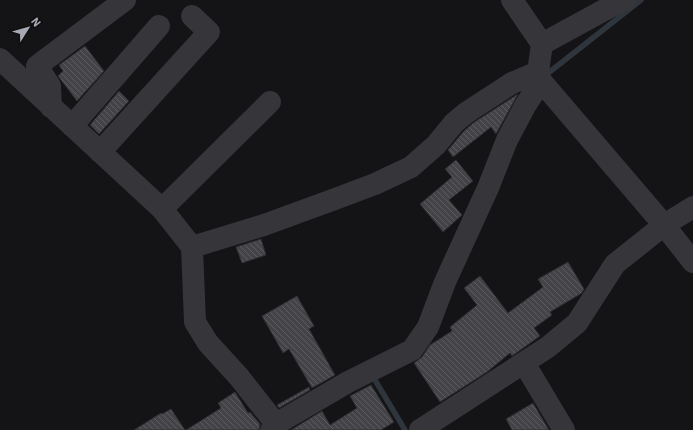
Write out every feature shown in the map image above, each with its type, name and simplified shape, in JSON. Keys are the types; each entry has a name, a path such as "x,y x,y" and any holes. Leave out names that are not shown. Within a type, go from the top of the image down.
{"street":[{"path":"51,107 50,86 37,66 125,0"},
{"path":"0,59 162,209 192,247 195,322 208,342 239,377 272,428 348,382 412,350 428,326 445,282 488,188 507,140 539,77 542,44 512,0"},
{"path":"542,44 617,3 626,0"},
{"path":"100,152 209,32 192,16"},
{"path":"72,126 159,26"},
{"path":"539,77 664,225 693,262"},
{"path":"192,247 264,225 375,184 411,167 436,145 454,123 466,113 512,83 539,77"},
{"path":"162,209 270,102"},
{"path":"420,430 548,347 577,323 615,264 664,225 693,207"},
{"path":"524,363 564,430"}],"building":[{"path":"85,46 104,71 77,101 58,76 63,71 59,65"},
{"path":"119,91 129,101 99,134 90,125"},
{"path":"518,94 496,134 491,127 453,157 448,150 463,132 473,123"},
{"path":"456,160 473,181 449,200 462,215 443,232 420,204 452,177 445,169"},
{"path":"261,239 266,255 242,263 236,247"},
{"path":"568,262 584,289 582,293 550,312 552,315 534,328 540,336 512,356 510,353 487,372 440,402 414,363 422,357 430,345 452,331 450,327 477,305 464,288 480,276 508,313 543,287 538,279"},
{"path":"297,296 314,326 309,329 335,375 312,388 289,349 283,353 262,316"},
{"path":"371,385 394,422 381,430 291,430 322,411 330,425 357,408 350,396"},
{"path":"309,387 310,390 279,408 277,405"},
{"path":"235,392 248,413 250,412 260,424 259,430 186,430 221,408 218,403"},
{"path":"533,403 549,430 512,430 506,419"},
{"path":"171,409 185,430 134,430 161,413 162,414"}],"waterway":[{"path":"547,74 641,0"},
{"path":"372,375 405,430"}]}
